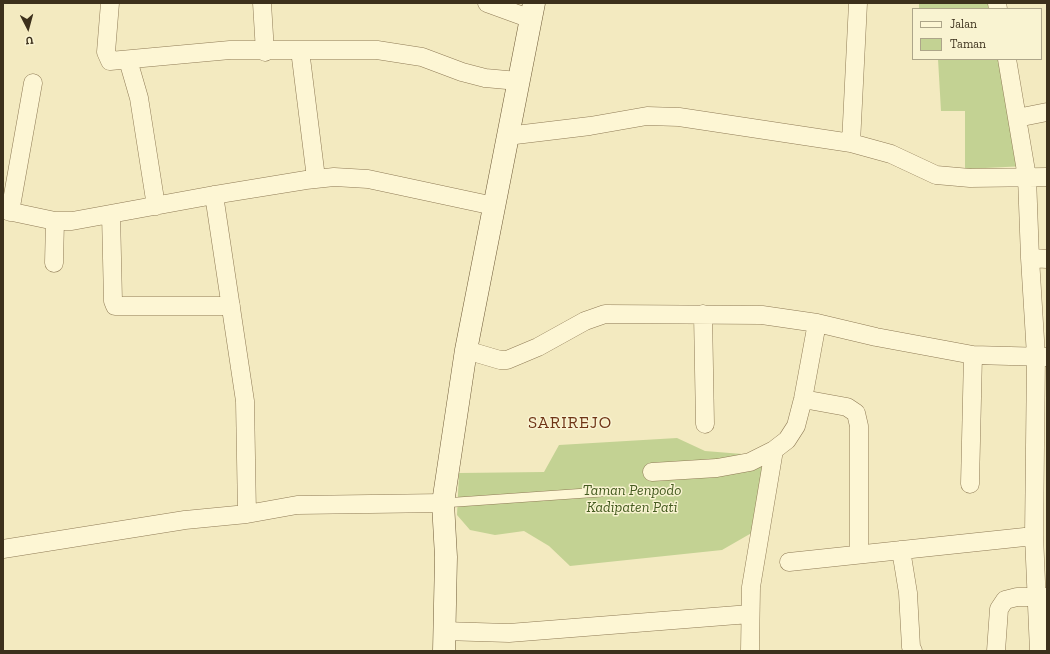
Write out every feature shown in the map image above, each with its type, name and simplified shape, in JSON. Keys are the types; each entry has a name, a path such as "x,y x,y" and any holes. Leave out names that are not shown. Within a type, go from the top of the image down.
{"street":[{"path":"110,3 106,52 110,61 230,50 265,52 300,50 370,50 434,60 462,72 485,78 518,81"},
{"path":"262,3 265,52"},
{"path":"487,3 532,11 466,350 443,502 446,557 444,641 509,633 750,614"},
{"path":"851,143 858,3"},
{"path":"300,50 316,178"},
{"path":"128,60 139,98 156,206"},
{"path":"1007,60 1027,177 1038,259 1042,357 1034,536 1042,597 1039,651"},
{"path":"33,83 6,211 55,221 72,221 316,178 352,177 368,179 494,206"},
{"path":"1017,118 1047,112"},
{"path":"507,136 590,126 647,116 661,117 711,121 752,129 851,143 892,154 936,175 970,178 1047,177"},
{"path":"214,195 245,401 246,514"},
{"path":"112,214 115,306 231,306"},
{"path":"54,263 55,221"},
{"path":"466,350 500,360 507,360 538,347 596,316 618,313 703,314 762,315 817,323 876,337 973,355 1042,357"},
{"path":"703,314 705,424"},
{"path":"652,472 717,468 750,462 774,450 786,440 796,426 803,399 817,323"},
{"path":"970,484 973,355"},
{"path":"803,399 847,407 856,413 859,426 859,554"},
{"path":"750,651 751,587 774,450"},
{"path":"3,549 185,520 246,514 297,505 443,502"},
{"path":"789,562 1034,536"},
{"path":"901,550 908,594 913,651"},
{"path":"996,651 999,609 1005,600 1017,597 1042,597"}],"lane":[{"path":"443,502 601,492"}],"green space":[{"path":"901,3 997,3 998,8 919,8 919,4"},
{"path":"938,60 1007,60 1026,166 965,169 965,111 941,111"},
{"name":"Taman Penpodo Kadipaten Pati","path":"677,438 705,451 767,456 755,531 722,550 570,566 549,546 524,531 495,535 470,530 457,515 459,473 544,472 559,445"}],"district":[{"name":"SARIREJO","path":"570,423"}]}
